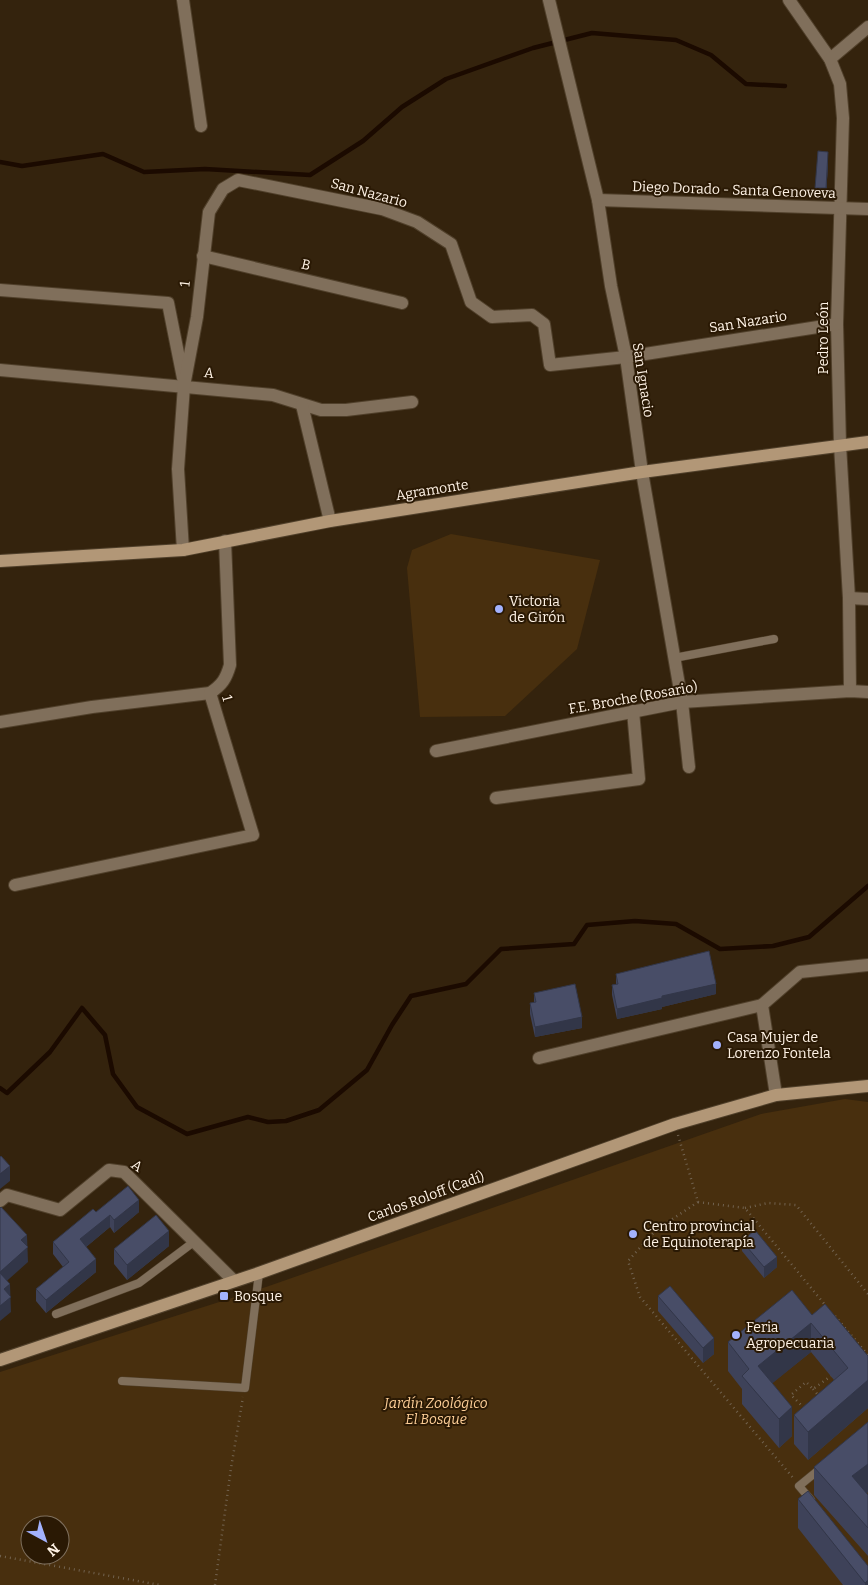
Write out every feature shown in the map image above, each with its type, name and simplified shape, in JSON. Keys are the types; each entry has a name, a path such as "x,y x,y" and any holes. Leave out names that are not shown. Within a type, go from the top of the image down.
{"street":[{"path":"183,0 201,126"},
{"name":"San Ignacio","path":"549,0 598,200 611,286 626,357 642,472 682,702 690,767"},
{"name":"Pedro León","path":"789,0 830,59 840,84 843,118 837,324 840,445 849,598 850,691"},
{"path":"830,59 868,27"},
{"name":"San Nazario","path":"223,189 238,180 265,184 382,209 417,222 451,244 472,302 492,317 532,315 544,324 550,365 626,357 837,324"},
{"name":"1","path":"183,550 178,469 184,386 197,317 209,212 223,189"},
{"name":"Diego Dorado - Santa Genoveva","path":"598,200 868,209"},
{"name":"B","path":"203,256 402,303"},
{"name":"1","path":"0,290 168,303 184,386"},
{"name":"A","path":"0,370 273,395 321,410 346,410 412,402"},
{"path":"302,405 330,521"},
{"name":"Agramonte","path":"0,561 183,550 330,521 642,472 868,442"},
{"name":"1","path":"15,885 253,835 210,693 225,682 230,665 225,542"},
{"path":"849,598 868,599"},
{"name":"F.E. Broche (Rosario)","path":"436,751 682,702 850,691 868,692"},
{"path":"0,722 92,707 210,693"},
{"path":"496,798 639,779 633,712"},
{"path":"539,1058 762,1005 800,972 868,965"},
{"path":"762,1005 776,1095"},
{"name":"Carlos Roloff (Cadí)","path":"1,1358 234,1282 675,1124 776,1095 868,1086"},
{"name":"A","path":"0,1201 7,1195 60,1210 109,1170 124,1172 234,1282"}],"lane":[{"path":"674,658 774,639"},
{"path":"56,1314 139,1283 195,1241"},
{"path":"122,1381 245,1388 259,1273"},
{"path":"818,1508 799,1486 830,1460"}],"path":[{"path":"675,1124 698,1202"},
{"path":"799,1486 640,1297 628,1262 656,1230 698,1202 744,1208 768,1203 796,1205 868,1294"},
{"path":"744,1208 868,1356"},
{"path":"813,1389 831,1376"},
{"path":"784,1400 806,1382 819,1396 814,1400"},
{"path":"215,1585 231,1468 245,1388"},
{"path":"790,1395 802,1409 810,1403"},
{"path":"0,1556 160,1585"}],"green space":[{"name":"Victoria de Girón","path":"451,534 600,560 577,649 505,716 420,717 407,568 412,550"},
{"name":"Jardín Zoológico El Bosque","path":"845,1099 868,1102 868,1585 0,1585 0,1372 266,1287 761,1114"}],"building":[{"path":"818,151 828,152 826,188 815,188"},
{"path":"709,951 716,984 662,996 662,998 617,1009 612,985 618,984 616,974"},
{"path":"575,984 582,1017 535,1027 530,1003 536,1002 534,993"},
{"path":"0,1157 10,1166 0,1174"},
{"path":"128,1186 139,1200 114,1220 110,1215 80,1239 96,1259 46,1300 36,1289 69,1262 53,1242 93,1209 96,1212"},
{"path":"0,1208 27,1235 21,1240 28,1247 0,1272"},
{"path":"156,1215 169,1231 127,1265 114,1249"},
{"path":"755,1230 777,1257 764,1267 742,1241"},
{"path":"0,1273 10,1284 4,1289 11,1297 0,1306"},
{"path":"670,1286 714,1338 703,1348 658,1296"},
{"path":"792,1290 812,1315 825,1304 868,1356 868,1380 808,1432 794,1415 848,1368 811,1323 758,1366 792,1407 779,1419 742,1376 749,1369 728,1342"},
{"path":"868,1422 868,1464 852,1476 868,1495 868,1528 814,1467"},
{"path":"808,1491 868,1566 868,1580 865,1583 798,1499"}],"waterway":[{"path":"0,162 22,166 103,154 144,172 205,169 310,175 363,141 402,107 446,79 533,48 592,33 676,40 711,55 746,84 785,86"},
{"path":"0,1088 7,1093 50,1052 82,1008 105,1035 113,1074 137,1107 187,1134 248,1117 268,1122 286,1121 319,1110 367,1070 392,1025 411,996 466,984 501,949 574,944 587,925 635,921 676,924 720,949 773,946 809,937 868,886"}],"place":[{"name":"Victoria de Girón","path":"499,609"},
{"name":"Casa Mujer de Lorenzo Fontela","path":"717,1045"},
{"name":"Centro provincial de Equinoterapía","path":"633,1234"},
{"name":"Bosque","path":"224,1296"},
{"name":"Feria Agropecuaria","path":"736,1335"}]}
